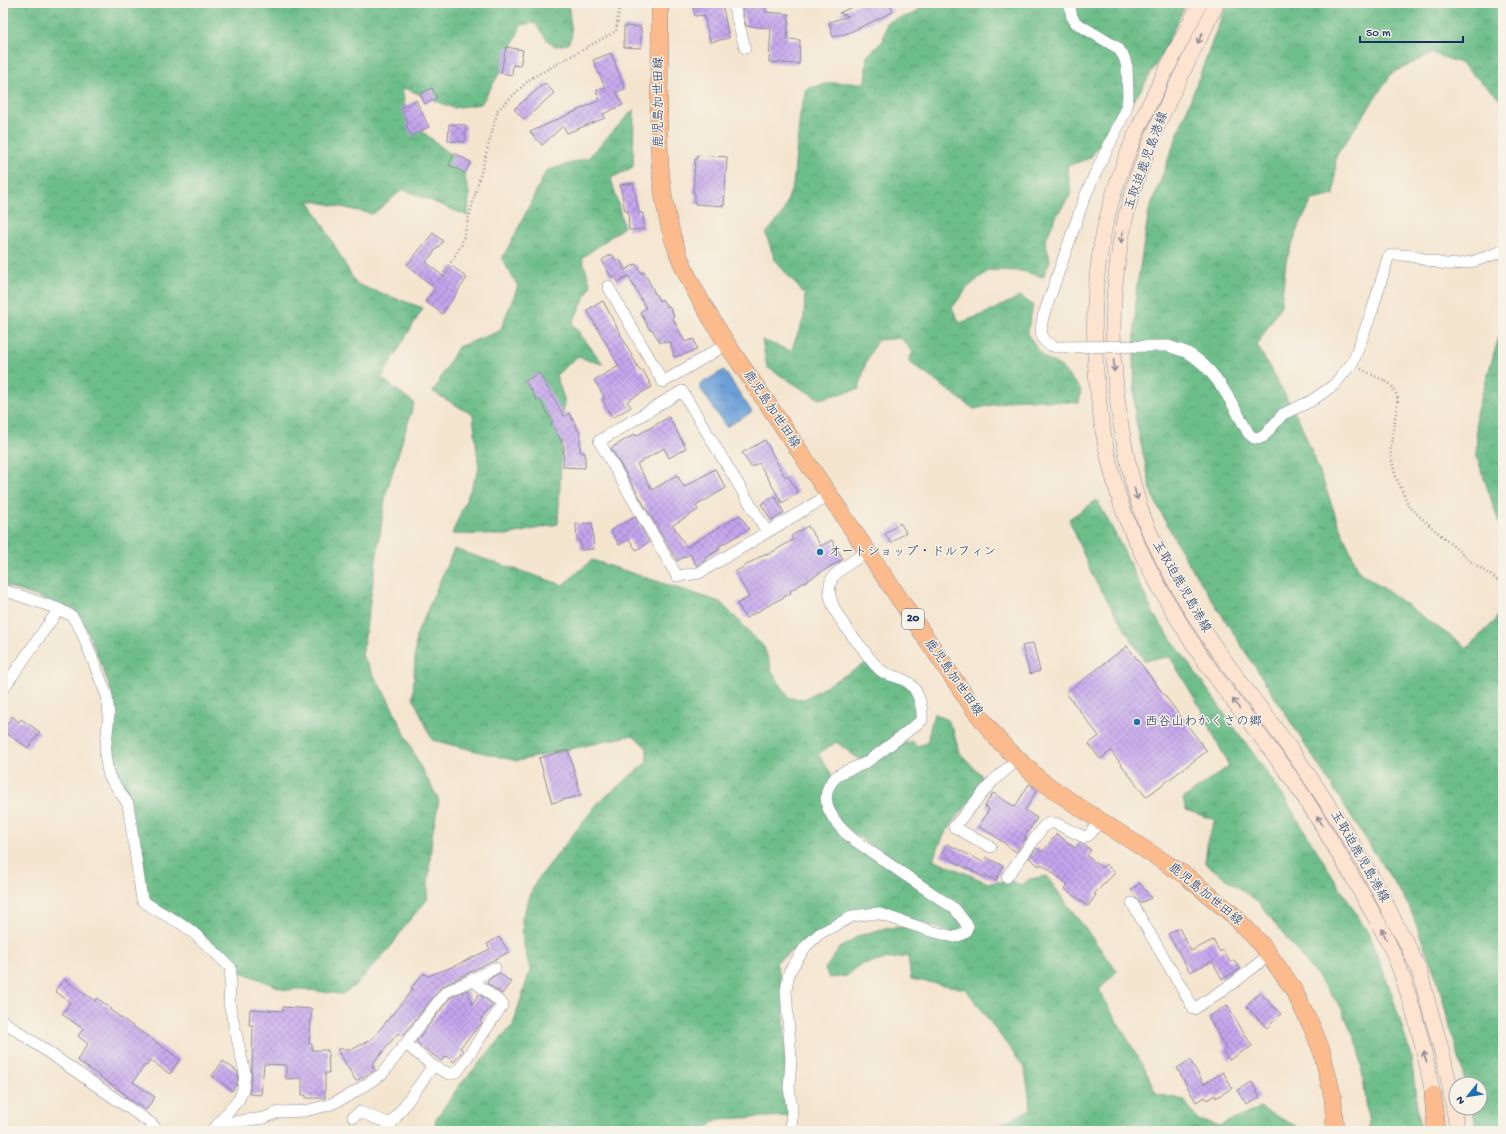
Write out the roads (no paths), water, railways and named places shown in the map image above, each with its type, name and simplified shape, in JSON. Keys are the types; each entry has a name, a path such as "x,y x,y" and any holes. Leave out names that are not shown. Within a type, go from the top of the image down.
{"main road":[{"name":"鹿児島加世田線","path":"660,3 658,147 661,185 669,222 679,255 693,288 726,344 866,552 974,709 999,741 1039,779 1186,876 1233,915 1262,945 1292,987 1312,1027 1319,1046 1333,1098 1335,1131"},
{"name":"玉取迫鹿児島港線","path":"1200,3 1148,108 1126,158 1113,196 1103,235 1096,280 1094,328 1098,385 1105,442 1114,483 1125,517 1163,594 1199,654 1316,815 1378,923 1401,974 1428,1065 1433,1095"},
{"name":"玉取迫鹿児島港線","path":"1217,3 1163,115 1134,188 1124,227 1118,261 1112,324 1115,383 1120,425 1138,501 1148,528 1178,588 1213,643 1284,741 1335,815 1381,892 1418,968 1439,1042 1455,1114 1457,1131"},
{"path":"1432,1131 1433,1095"},
{"path":"1433,1095 1436,1131"}],"street":[{"path":"733,3 745,48"},
{"path":"1069,3 1072,17 1076,23 1118,48 1124,57 1127,67 1128,96 1126,110 1084,199 1043,317 1040,329 1043,340 1048,345 1056,347 1168,346 1187,353 1205,366 1214,375 1249,434 1254,438 1263,437 1283,414 1311,401 1334,385 1353,362 1372,312 1388,258 1391,254 1403,254 1444,264 1457,265 1468,263 1503,251"},
{"path":"608,286 663,382 726,344"},
{"path":"767,532 682,390 599,441 678,576 699,573 829,495"},
{"path":"791,1131 792,1109 789,1087 791,1060 786,991 789,972 806,946 819,934 853,916 877,913 930,931 954,936 961,935 965,932 968,926 955,909 854,840 842,830 834,821 828,807 826,797 828,788 835,777 845,770 860,766 922,720 922,706 912,685 906,680 882,671 847,630 834,609 829,587 833,577 866,552"},
{"path":"3,590 59,609 72,616 81,630 107,696 109,715 105,754 107,767 109,776 128,804 142,900 151,907 181,924 203,940 230,968 229,1004 245,1073 243,1089 239,1099 215,1127"},
{"path":"3,689 59,609"},
{"path":"991,847 954,828 993,781 1018,759"},
{"path":"1007,877 1044,826 1050,823 1055,823 1084,837 1089,836 1100,820"},
{"path":"1132,903 1194,1009 1235,982 1269,955"},
{"path":"215,1127 264,1118 279,1112 305,1112 329,1105 350,1095 382,1074 446,992 495,968"},
{"path":"406,1044 433,1066 450,1074 458,1071 503,1004 472,980"},
{"path":"3,1021 152,1124 158,1131"},
{"path":"353,1117 360,1112 391,1124 433,1066"}],"water":[{"path":"724,370 752,412 726,427 700,388 700,384"}],"place":[{"name":"オートショップ・ドルフィン","path":"820,552"},
{"name":"西谷山わかくさの郷","path":"1137,722"}]}
